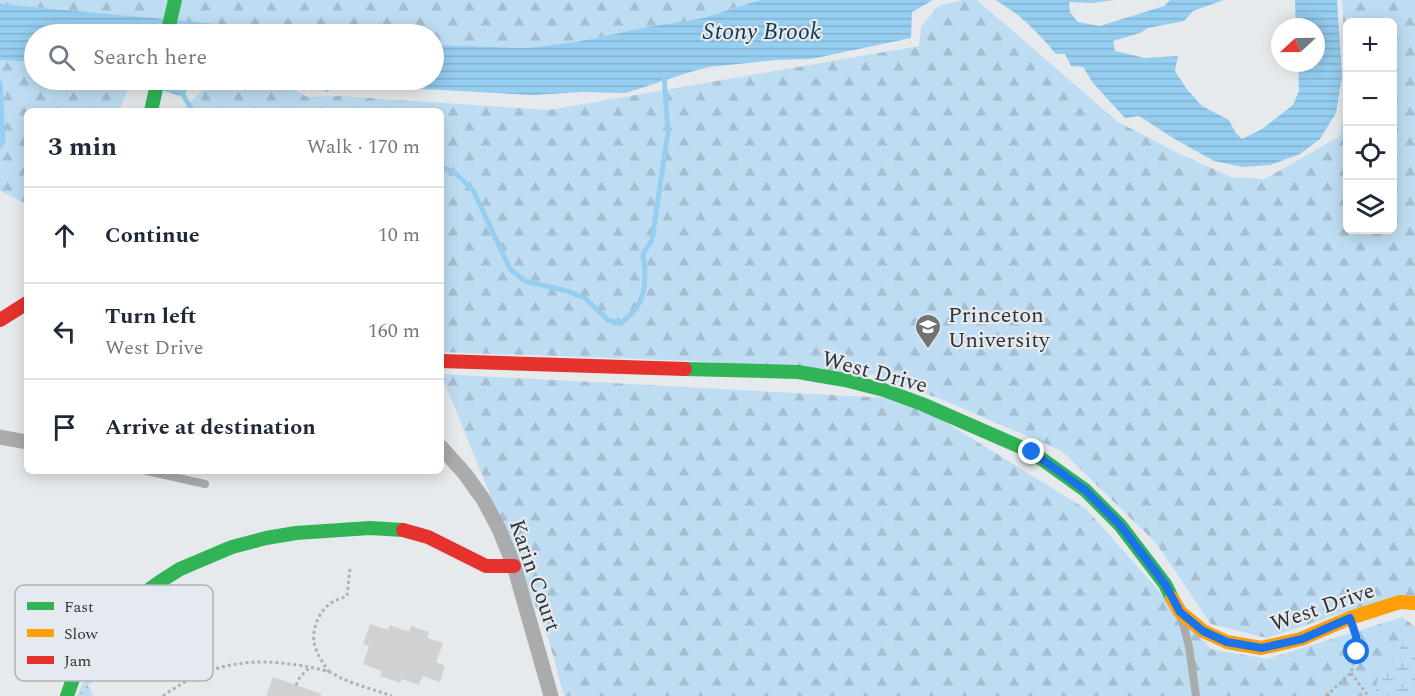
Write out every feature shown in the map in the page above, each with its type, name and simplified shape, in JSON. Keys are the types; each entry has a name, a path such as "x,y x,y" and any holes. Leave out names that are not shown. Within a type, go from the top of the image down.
{"street":[{"path":"169,24 174,1"},
{"path":"152,108 156,90"},
{"path":"0,320 24,305"},
{"name":"West Drive","path":"444,361 798,372 884,390 1032,452 1085,490 1120,525 1165,584 1180,612 1203,631 1227,642 1262,648 1302,639 1350,618 1400,602 1415,603"},
{"path":"0,437 24,441"},
{"name":"Karin Court","path":"444,450 483,499 499,529 514,566 551,696"},
{"path":"155,585 180,569 232,547 296,533 370,528 401,530 428,537 486,566 514,566"},
{"path":"67,696 72,681"}],"lane":[{"path":"160,474 205,484"},
{"name":"West Drive","path":"1180,612 1189,647 1196,696"}],"path":[{"path":"329,672 314,643 314,627 321,614 334,601 347,596 350,568"},
{"path":"1326,696 1351,673 1357,652 1356,636 1350,618"},
{"path":"213,669 248,662 274,661 329,672 392,696"},
{"path":"296,685 309,668"},
{"path":"1351,673 1368,696"},
{"path":"163,696 187,681"}],"green space":[{"path":"0,0 760,0 703,18 577,42 527,48 444,45 444,24 217,24 0,4"},
{"path":"962,0 977,0 1118,122 1231,177 1265,179 1340,136 1343,119 1343,234 1397,234 1397,18 1343,18 1342,0 1415,0 1415,600 1357,608 1267,638 1211,624 1156,543 1062,451 943,400 875,375 695,361 444,352 444,108 185,108 203,90 294,90 307,97 340,96 549,110 919,46 921,27 938,6"},
{"path":"0,60 24,61 24,90 127,90 120,108 24,108 24,203 0,191"},
{"path":"444,374 908,399 1086,509 1211,649 1267,659 1403,617 1415,627 1415,696 564,696 548,637 444,381"},
{"path":"1408,637 1415,642 1415,696 1375,696 1378,676"},
{"path":"84,681 94,681 88,685 93,696 77,696"}],"water":[{"name":"Stony Brook","path":"760,0 933,0 912,12 911,38 811,59 709,67 626,93 582,92 533,95 441,90 444,90 444,45 527,48 577,42 703,18"},
{"path":"995,0 1115,0 1091,3 1069,2 1070,12 1078,22 1100,26 1164,6 1170,0 1224,0 1193,11 1184,21 1148,28 1140,33 1113,41 1115,51 1145,58 1178,56 1175,71 1186,88 1202,106 1229,120 1235,132 1242,139 1262,129 1293,105 1299,91 1298,72 1325,72 1325,18 1296,18 1295,0 1337,0 1342,76 1336,113 1320,139 1300,154 1270,165 1243,167 1214,161 1139,116 1125,118 1093,83 1083,67 1071,66 1065,54 1056,54 1028,24"},
{"path":"0,4 217,24 24,24 24,61 0,60"},
{"path":"161,90 187,90 184,97"}],"building":[{"path":"370,624 388,630 390,625 409,632 411,626 429,632 427,638 443,643 436,662 445,666 440,682 423,676 419,685 402,679 400,683 380,676 382,671 363,664 369,646 363,644"},
{"path":"273,677 321,694 321,696 266,696"}],"waterway":[{"path":"444,168 454,172 473,190 510,269 525,281 567,291 585,298 608,320 620,323 636,309 645,284 643,254 652,240 668,132 664,74"},
{"path":"0,83 3,141 0,146"},
{"path":"181,92 191,108"}],"traffic: fast":[{"path":"169,24 175,0"},
{"path":"152,108 156,90"},
{"path":"685,369 798,372 845,380 884,390 922,404 1032,452 1085,490 1120,525 1165,584 1172,598"},
{"path":"155,585 180,569 232,547 266,538 296,533 370,528 403,530"},
{"path":"67,696 72,681"}],"traffic: slow":[{"path":"1172,598 1180,612 1203,631 1227,642 1261,648 1301,639 1350,618 1400,602 1415,603"}],"traffic: jam":[{"path":"0,320 24,305"},
{"path":"444,361 685,369"},
{"path":"403,530 428,537 486,566 514,566"}],"place":[{"name":"Princeton University","path":"928,350"}],"route":[{"path":"1032,452 1085,490 1120,525 1165,584 1180,612 1203,631 1227,642 1262,648 1302,639 1350,618 1356,636 1357,652"}]}
